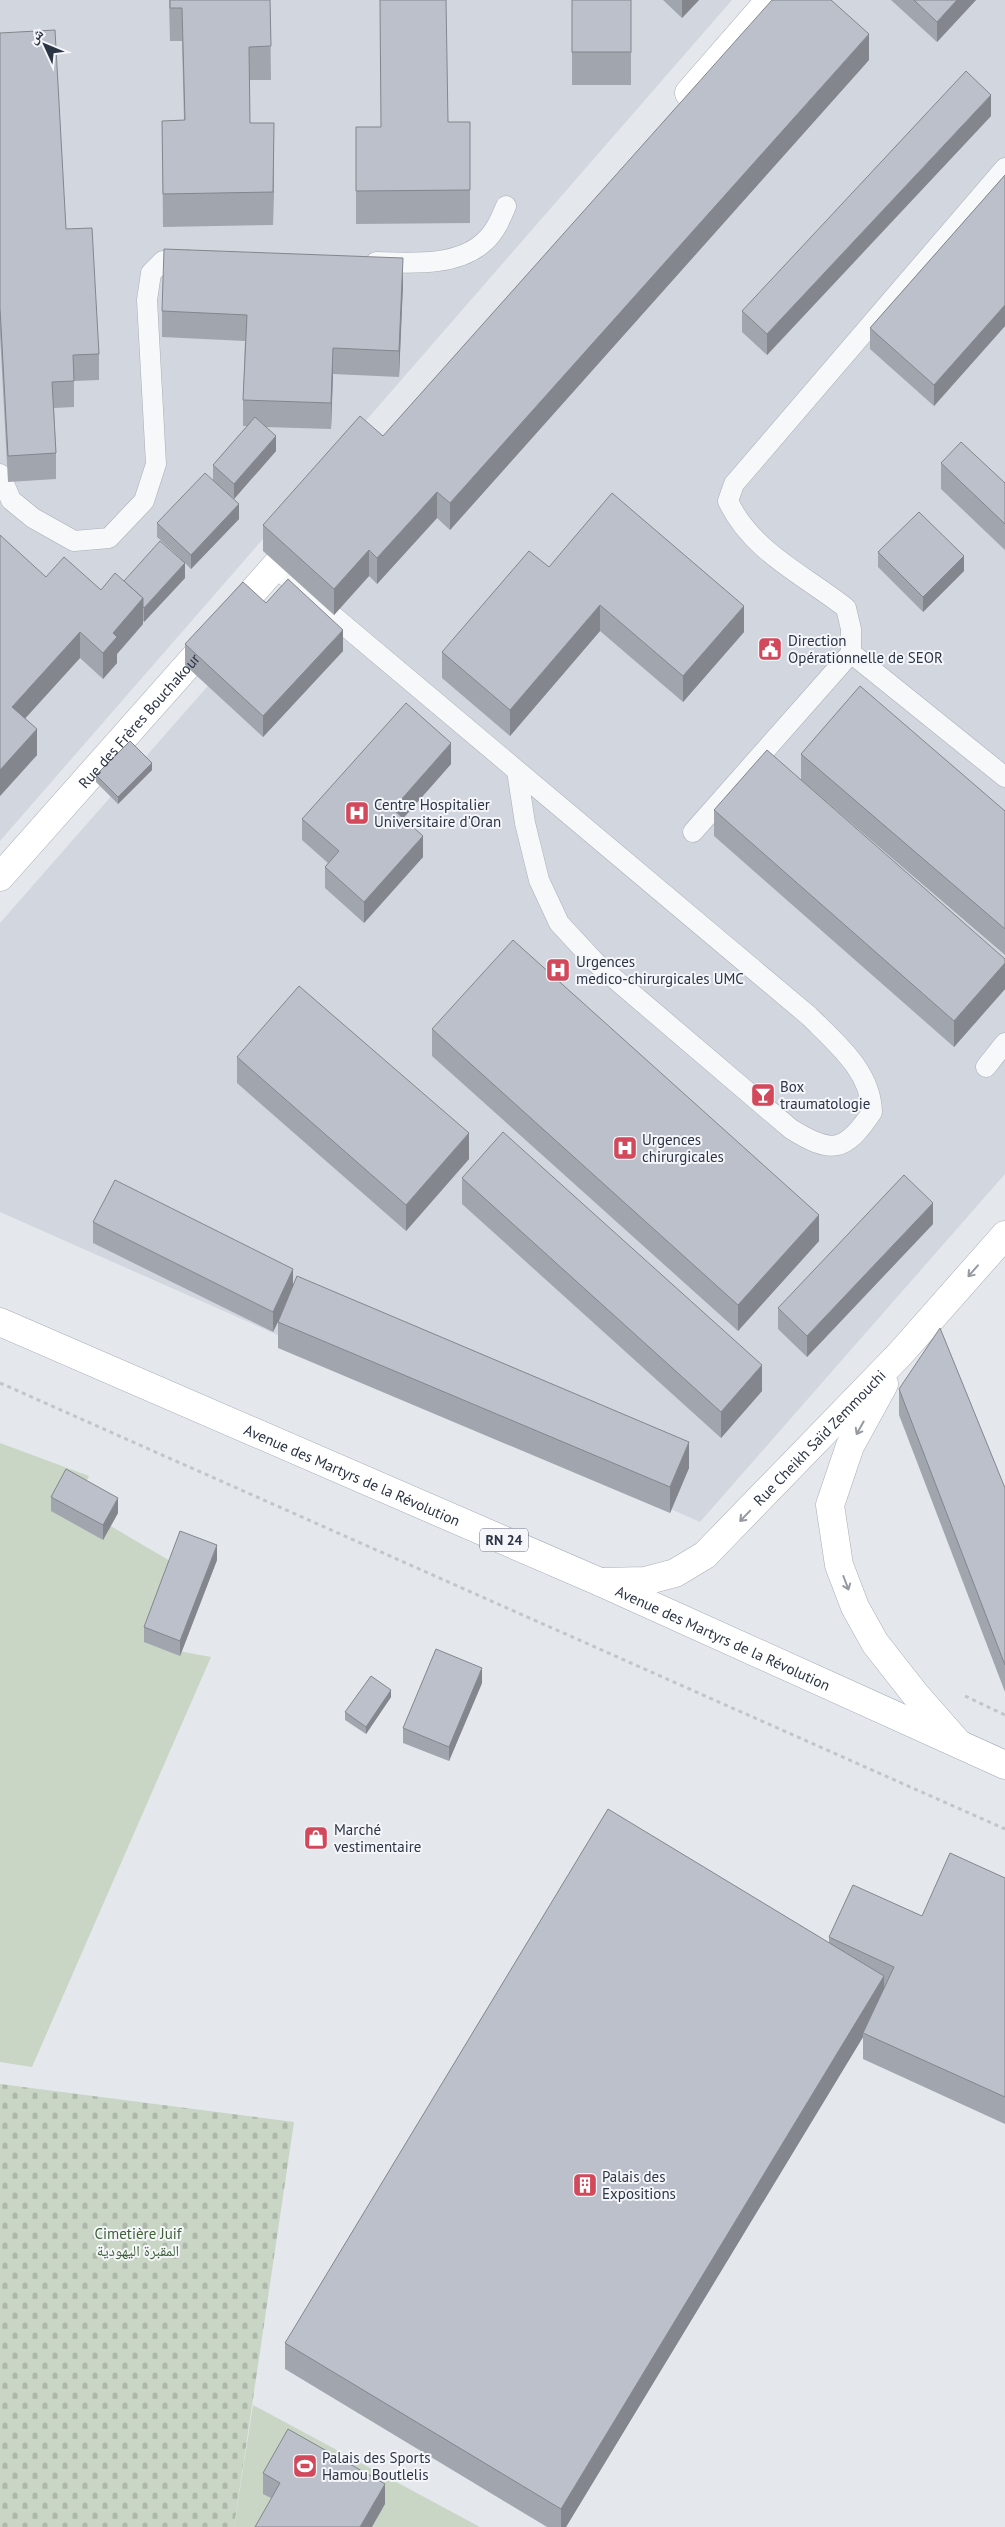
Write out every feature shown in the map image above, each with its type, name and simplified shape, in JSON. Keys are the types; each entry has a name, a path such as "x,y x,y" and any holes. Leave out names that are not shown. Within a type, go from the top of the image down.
{"street":[{"path":"673,112 770,0"},
{"name":"Rue des Frères Bouchakour","path":"0,877 320,515"},
{"name":"Rue Cheikh Saïd Zemmouchi","path":"600,1582 645,1581 675,1574 705,1556 900,1354 1005,1235"},
{"name":"Avenue des Martyrs de la Révolution","path":"0,1322 600,1582 1005,1765"},
{"path":"900,1354 850,1446 830,1505 839,1565 855,1607 875,1643 915,1694 958,1743"}],"lane":[{"path":"693,832 851,653 851,629 846,608 760,546 734,514 728,501 734,484 1005,168"},
{"path":"352,262 420,263 459,256 484,242 497,225 506,206"},
{"path":"0,474 12,500 32,518 74,541 109,538 144,500 156,464 147,300 151,274 163,261 206,260"},
{"path":"275,567 809,1016 850,1057 872,1096 872,1112 848,1142 834,1146 814,1143 791,1129 596,962 559,923 539,880 525,823 517,771"},
{"path":"851,653 1005,777"},
{"path":"986,1067 1005,1043"}],"path":[{"path":"0,1383 1005,1829"},
{"path":"963,1695 1005,1714"}],"shaded area":[{"path":"0,0 732,0 0,841"},
{"name":"Centre Hospitalier Universitaire d'Oran","path":"809,0 1005,0 1005,1174 700,1522 0,1212 0,923"}],"green space":[{"path":"0,1443 89,1476 75,1505 199,1578 168,1649 211,1657 32,2067 0,2062"},
{"name":"Cimetière Juif المقبرة اليهودية","path":"0,2084 294,2122 234,2527 0,2527"},
{"name":"Palais des Sports Hamou Boutlelis","path":"253,2405 480,2527 234,2527"}],"building":[{"path":"170,0 270,0 271,46 249,47 250,123 274,123 273,192 163,194 162,121 185,120 182,8 170,8"},
{"path":"380,0 446,0 448,122 470,122 470,190 356,191 356,127 381,127"},
{"path":"572,0 631,0 631,52 572,52"},
{"path":"772,0 831,0 869,34 450,503 437,492 377,558 369,550 334,589 263,525 360,416 383,436"},
{"path":"914,0 957,0 937,22"},
{"path":"55,30 66,229 92,228 99,354 73,355 74,381 52,382 56,453 8,456 0,308 0,33"},
{"path":"966,71 991,95 767,334 742,311"},
{"path":"1005,175 1005,305 934,385 870,328"},
{"path":"164,249 403,258 399,351 333,348 331,403 243,400 247,315 162,311"},
{"path":"255,417 276,436 234,484 213,465"},
{"path":"961,442 1005,483 1005,524 941,463"},
{"path":"205,473 239,504 191,555 157,523"},
{"path":"612,493 744,606 683,676 600,605 510,710 442,652 529,551 549,567"},
{"path":"919,512 964,556 923,597 878,552"},
{"path":"0,535 46,577 64,557 101,590 115,573 143,598 113,633 117,637 103,653 80,632 12,707 37,729 0,770"},
{"path":"160,541 185,563 144,608 143,598 124,581"},
{"path":"288,579 343,630 263,716 185,644 243,582 266,603"},
{"path":"860,686 1005,811 1005,929 801,754"},
{"path":"406,703 451,743 393,809 423,836 364,902 325,867 339,851 302,819"},
{"path":"130,741 152,763 118,797 96,775"},
{"path":"767,750 1005,959 1005,963 954,1021 714,810"},
{"name":"Urgences chirurgicales","path":"513,940 819,1215 738,1305 432,1029"},
{"path":"299,986 469,1133 406,1205 237,1057"},
{"path":"503,1132 762,1365 721,1412 462,1178"},
{"path":"904,1175 933,1203 807,1336 778,1308"},
{"path":"115,1180 293,1269 273,1312 93,1222"},
{"path":"297,1276 689,1442 670,1487 278,1322"},
{"path":"940,1328 1005,1488 1005,1665 899,1389"},
{"path":"66,1469 118,1498 103,1525 51,1497"},
{"path":"180,1531 217,1545 180,1641 144,1627"},
{"path":"436,1649 482,1668 449,1747 403,1728"},
{"path":"371,1676 391,1690 366,1727 345,1712"},
{"name":"Palais des Expositions","path":"608,1809 884,1976 561,2509 285,2343"},
{"path":"950,1853 1005,1878 1005,2097 863,2033 894,1967 829,1937 853,1885 922,1916"},
{"path":"288,2429 385,2484 360,2527 255,2527 280,2483 263,2473"}],"place":[{"name":"Direction Opérationnelle de SEOR","path":"770,649"},
{"name":"Centre Hospitalier Universitaire d'Oran","path":"357,813"},
{"name":"Urgences medico-chirurgicales UMC","path":"558,970"},
{"name":"Box traumatologie","path":"763,1095"},
{"name":"Urgences chirurgicales","path":"625,1148"},
{"name":"Marché vestimentaire","path":"316,1838"},
{"name":"Palais des Expositions","path":"585,2185"},
{"name":"Palais des Sports Hamou Boutlelis","path":"305,2466"}]}
